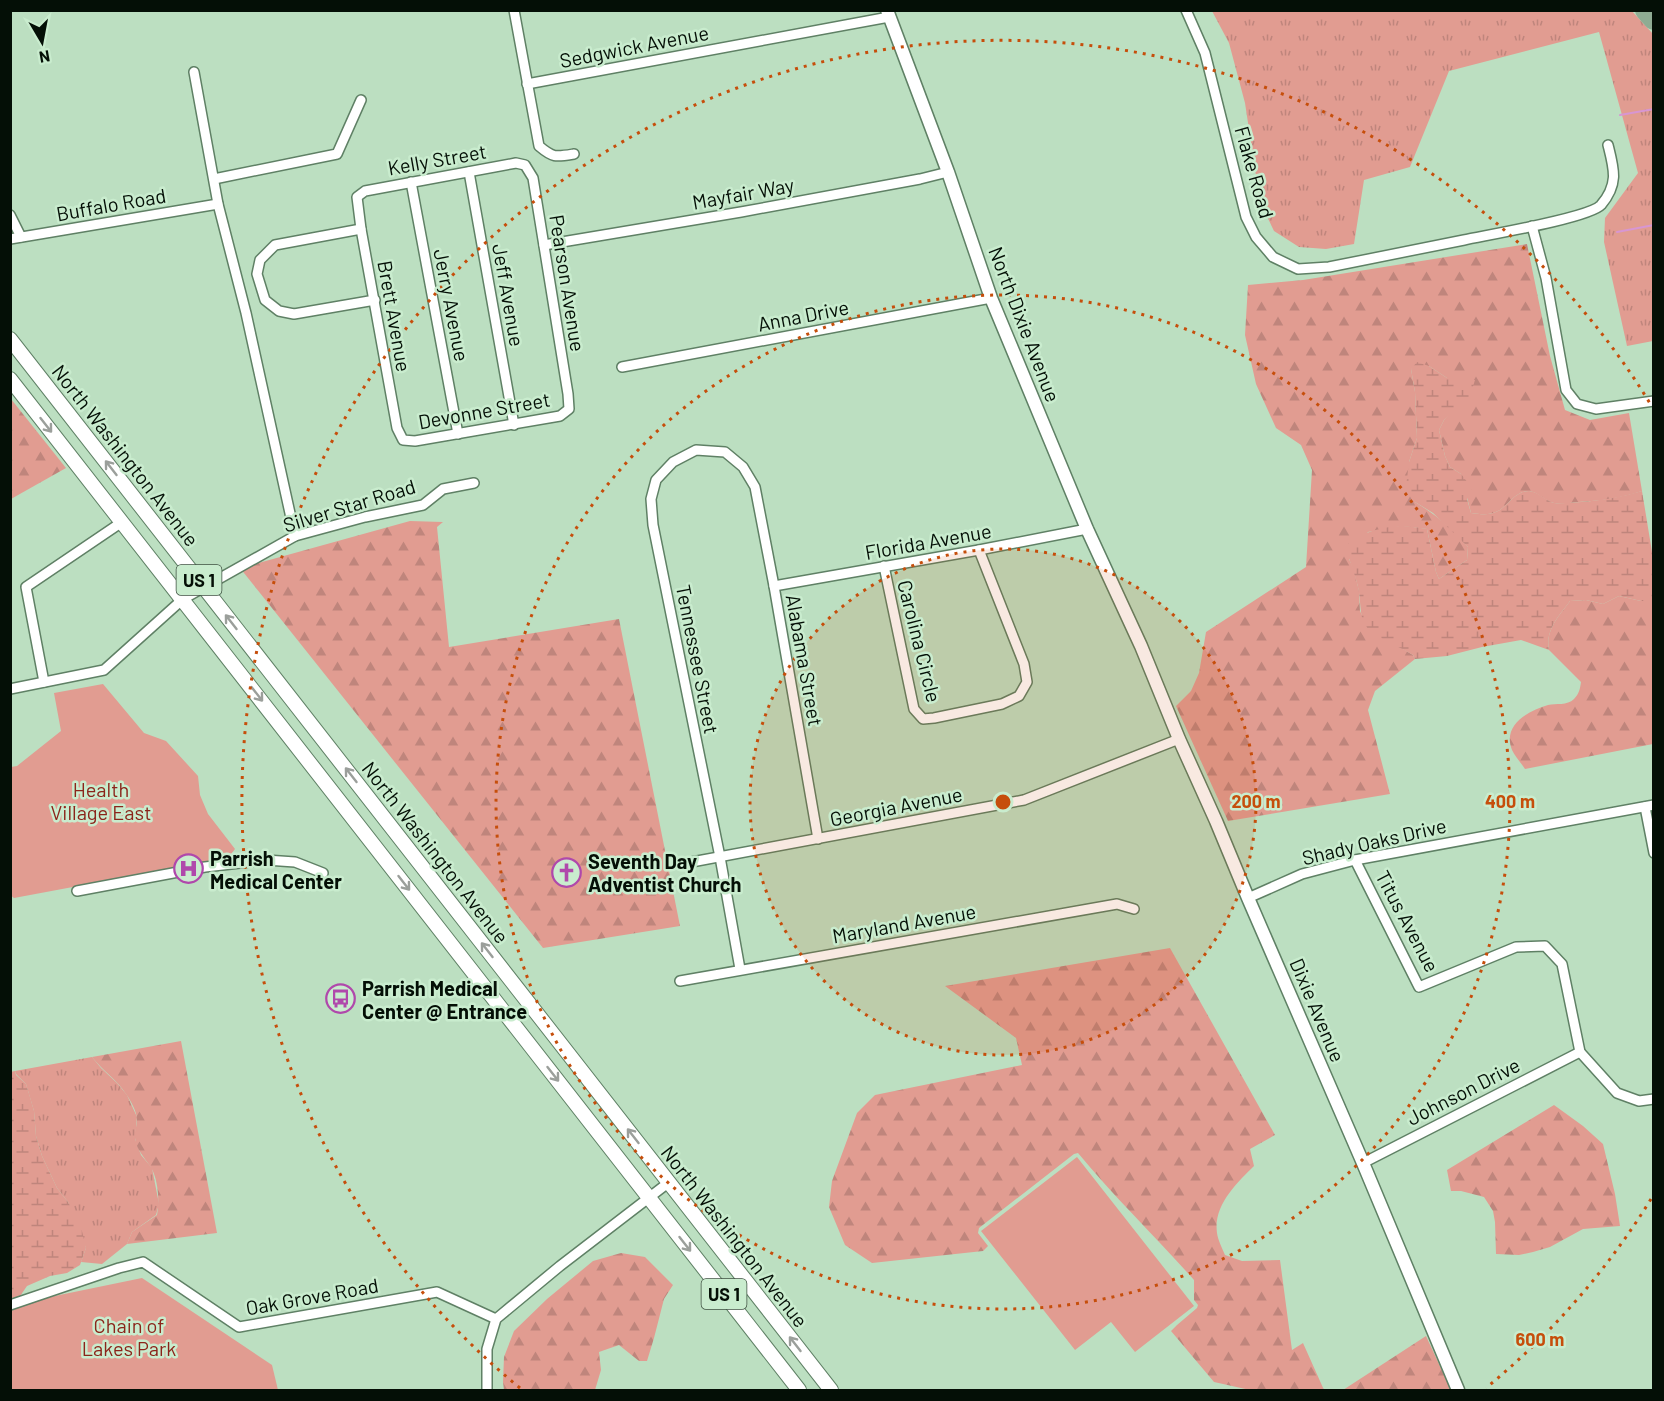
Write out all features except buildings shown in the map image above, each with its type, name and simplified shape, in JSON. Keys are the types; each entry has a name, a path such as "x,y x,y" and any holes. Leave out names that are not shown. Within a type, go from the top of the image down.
{"main road":[{"name":"North Washington Avenue","path":"10,339 831,1390"},
{"name":"US 1","path":"10,379 799,1390"},
{"path":"368,837 387,822"}],"street":[{"path":"514,10 539,146 548,154 556,157 574,154"},
{"name":"Flake Road","path":"1186,10 1205,53 1246,217 1256,237 1273,257 1298,268 1329,267 1573,217 1600,206 1614,183 1615,173 1608,145"},
{"name":"Sedgwick Avenue","path":"527,84 888,14"},
{"name":"North Dixie Avenue","path":"888,14 948,172 991,298 1087,530 1141,646"},
{"path":"194,72 218,204 246,314 295,536"},
{"path":"214,179 337,154 361,100"},
{"name":"Kelly Street","path":"357,197 365,191 516,163 525,165"},
{"name":"Pearson Avenue","path":"525,165 533,178 568,393 568,409"},
{"name":"Jeff Avenue","path":"469,172 513,425"},
{"name":"Mayfair Way","path":"544,245 741,212 948,172"},
{"name":"Jerry Avenue","path":"411,183 458,434"},
{"name":"Brett Avenue","path":"357,197 397,428 403,440"},
{"name":"Buffalo Road","path":"10,239 218,204"},
{"path":"10,215 21,237"},
{"path":"1532,226 1546,278 1566,390 1576,404 1596,409 1653,401"},
{"path":"361,229 275,245 260,260 257,274 265,300 279,311 294,314 375,300"},
{"name":"Anna Drive","path":"622,367 991,298"},
{"name":"Devonne Street","path":"403,440 415,441 513,425 560,416 568,409"},
{"name":"Tennessee Street","path":"740,969 720,857 653,525 651,499 656,480 673,462 696,450 725,452 743,467 755,487"},
{"name":"Silver Star Road","path":"10,689 104,670 183,599 295,536 423,505 443,489 474,483"},
{"name":"Alabama Street","path":"755,487 818,839"},
{"path":"44,682 26,587 122,522"},
{"name":"Florida Avenue","path":"774,586 1087,530"},
{"name":"Carolina Circle","path":"884,566 914,709 923,718 934,718 1002,704 1019,696 1027,682 1024,664 979,550"},
{"name":"Dixie Avenue","path":"1141,646 1458,1390"},
{"name":"Georgia Avenue","path":"681,864 1024,800 1179,739"},
{"path":"1649,806 1653,853"},
{"name":"Shady Oaks Drive","path":"1248,898 1302,874 1355,860 1649,806"},
{"path":"76,891 205,867 266,860 295,862 323,873"},
{"name":"Titus Avenue","path":"1355,860 1419,987 1516,947 1545,946 1562,964 1580,1052"},
{"name":"Maryland Avenue","path":"680,981 1117,904 1134,909"},
{"path":"1580,1052 1617,1093 1639,1101 1653,1099"},
{"name":"Johnson Drive","path":"1363,1163 1580,1052"},
{"path":"487,1390 487,1348 496,1319 560,1266 668,1183"},
{"name":"Oak Grove Road","path":"10,1305 143,1262 239,1327 436,1292 496,1319"}],"green space":[{"path":"1212,11 1632,11 1653,34 1653,341 1627,346 1604,242 1605,218 1638,173 1599,32 1449,71 1410,167 1364,180 1354,244 1326,249 1299,247 1274,231 1260,202 1245,103 1229,43"},
{"path":"1527,244 1550,356 1565,410 1590,420 1629,413 1642,491 1610,499 1554,503 1529,491 1520,493 1495,513 1471,513 1461,474 1450,467 1439,430 1448,416 1447,378 1429,366 1411,369 1415,392 1417,438 1409,462 1415,502 1443,522 1468,547 1467,560 1439,579 1427,529 1402,526 1368,532 1349,559 1359,591 1360,611 1368,628 1413,655 1415,659 1375,691 1368,710 1390,794 1228,821 1176,706 1191,691 1199,673 1206,632 1306,567 1312,470 1301,445 1276,428 1256,384 1245,335 1248,285 1303,280"},
{"path":"1417,362 1429,366 1447,378 1475,380 1469,399 1444,420 1439,430 1450,467 1461,474 1472,488 1467,499 1471,513 1495,513 1520,493 1529,491 1551,502 1561,503 1605,499 1642,491 1653,558 1653,601 1619,596 1603,604 1586,600 1570,601 1551,630 1549,650 1521,640 1447,656 1415,659 1413,655 1368,629 1362,616 1358,587 1346,547 1350,542 1372,531 1409,526 1427,529 1439,579 1467,560 1468,547 1433,513 1415,502 1406,487 1409,462 1417,438 1415,392 1411,369"},
{"path":"11,399 66,468 10,499"},
{"path":"410,521 443,522 437,527 449,647 619,619 680,926 543,948 240,568"},
{"path":"1619,596 1653,601 1653,744 1525,769 1512,750 1510,741 1514,726 1525,715 1533,711 1548,705 1571,701 1577,695 1581,682 1549,650 1549,636 1554,624 1570,601 1586,600 1603,604"},
{"name":"Health Village East","path":"103,684 144,733 166,741 198,776 200,795 208,814 235,849 228,858 14,898 10,895 11,767 17,766 61,731 54,693"},
{"path":"1170,948 1275,1135 1250,1149 1254,1166 1222,1204 1217,1223 1219,1241 1225,1255 1242,1261 1280,1260 1292,1350 1303,1343 1324,1390 1250,1390 1214,1382 1171,1331 1197,1308 1198,1305 1194,1300 1194,1280 1078,1153 979,1228 978,1233 988,1246 983,1251 872,1263 845,1245 829,1207 832,1181 857,1113 875,1095 1022,1065 1016,1038 945,986"},
{"path":"181,1041 217,1233 127,1244 132,1232 157,1215 157,1183 153,1171 136,1142 137,1117 132,1103 118,1084 92,1057"},
{"path":"92,1057 127,1095 137,1117 135,1139 141,1155 152,1168 159,1204 156,1215 132,1232 127,1244 102,1264 81,1262 86,1248 68,1202 57,1188 42,1156 36,1136 34,1111 26,1084 15,1071"},
{"path":"15,1071 16,1075 26,1084 34,1111 36,1136 42,1156 57,1188 68,1202 81,1227 86,1248 80,1265 67,1273 50,1276 27,1286 18,1299 11,1301 10,1072"},
{"path":"1554,1105 1603,1144 1620,1226 1583,1229 1550,1247 1533,1252 1519,1255 1496,1254 1493,1211 1484,1197 1451,1191 1447,1170"},
{"path":"1077,1157 1194,1306 1135,1352 1111,1322 1075,1350 981,1231"},
{"path":"621,1253 645,1257 673,1285 664,1299 647,1361 639,1361 619,1345 599,1352 601,1370 595,1390 504,1390 504,1357 514,1331 547,1299 593,1261"},
{"name":"Chain of Lakes Park","path":"142,1278 272,1365 278,1390 11,1390 11,1305"},
{"path":"1426,1336 1451,1390 1343,1390"}],"waterway":[{"path":"1620,115 1654,109"},
{"path":"1617,232 1654,225"}],"taxiway":[{"path":"1646,10 1654,19"}],"place":[{"name":"Parrish Medical Center","path":"189,869"},
{"name":"Seventh Day Adventist Church","path":"567,872"},
{"name":"Parrish Medical Center @ Entrance","path":"341,999"}]}
